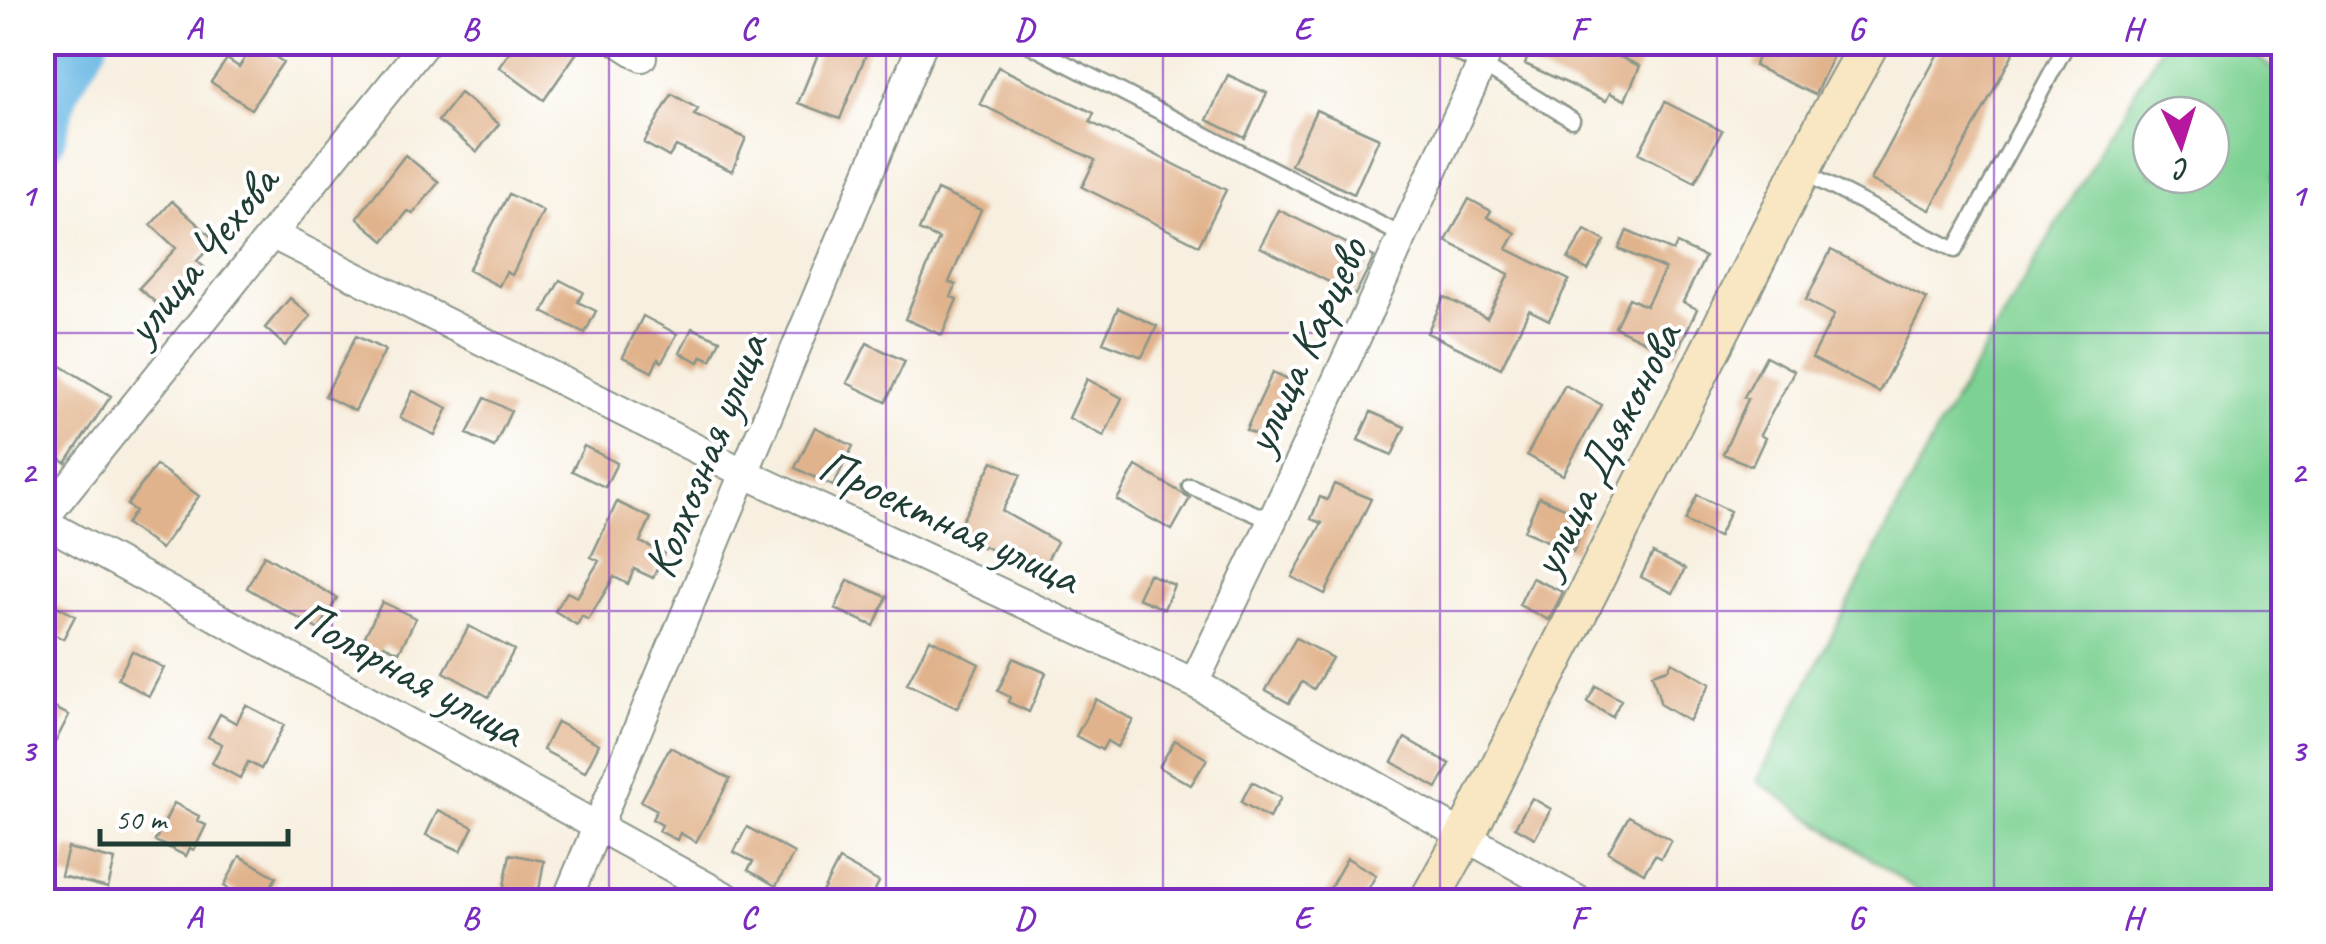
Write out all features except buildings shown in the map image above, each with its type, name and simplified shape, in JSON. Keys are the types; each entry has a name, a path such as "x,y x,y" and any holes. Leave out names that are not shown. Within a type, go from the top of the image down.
{"main road":[{"name":"улица Дьяконова","path":"1428,902 1466,834 1800,171 1870,42"}],"street":[{"name":"улица Чехова","path":"43,521 426,42"},
{"name":"Колхозная улица","path":"566,902 923,42"},
{"name":"улица Карцево","path":"1194,683 1487,54"},
{"name":"Проектная улица","path":"273,236 746,474 1194,683 1581,902"},
{"name":"Полярная улица","path":"43,521 734,902"}],"lane":[{"path":"1024,42 1403,236"},
{"path":"1435,42 1487,54 1572,120"},
{"path":"1800,171 1955,250 2068,42"},
{"path":"1190,486 1272,522"}],"green space":[{"path":"2163,43 2238,43 2283,76 2283,159 2273,178 2284,186 2283,901 1933,901 1757,781 1940,425 2131,98 2131,195 2231,195 2231,95 2133,95"}],"waterway":[{"path":"42,140 58,86 86,42"}]}
